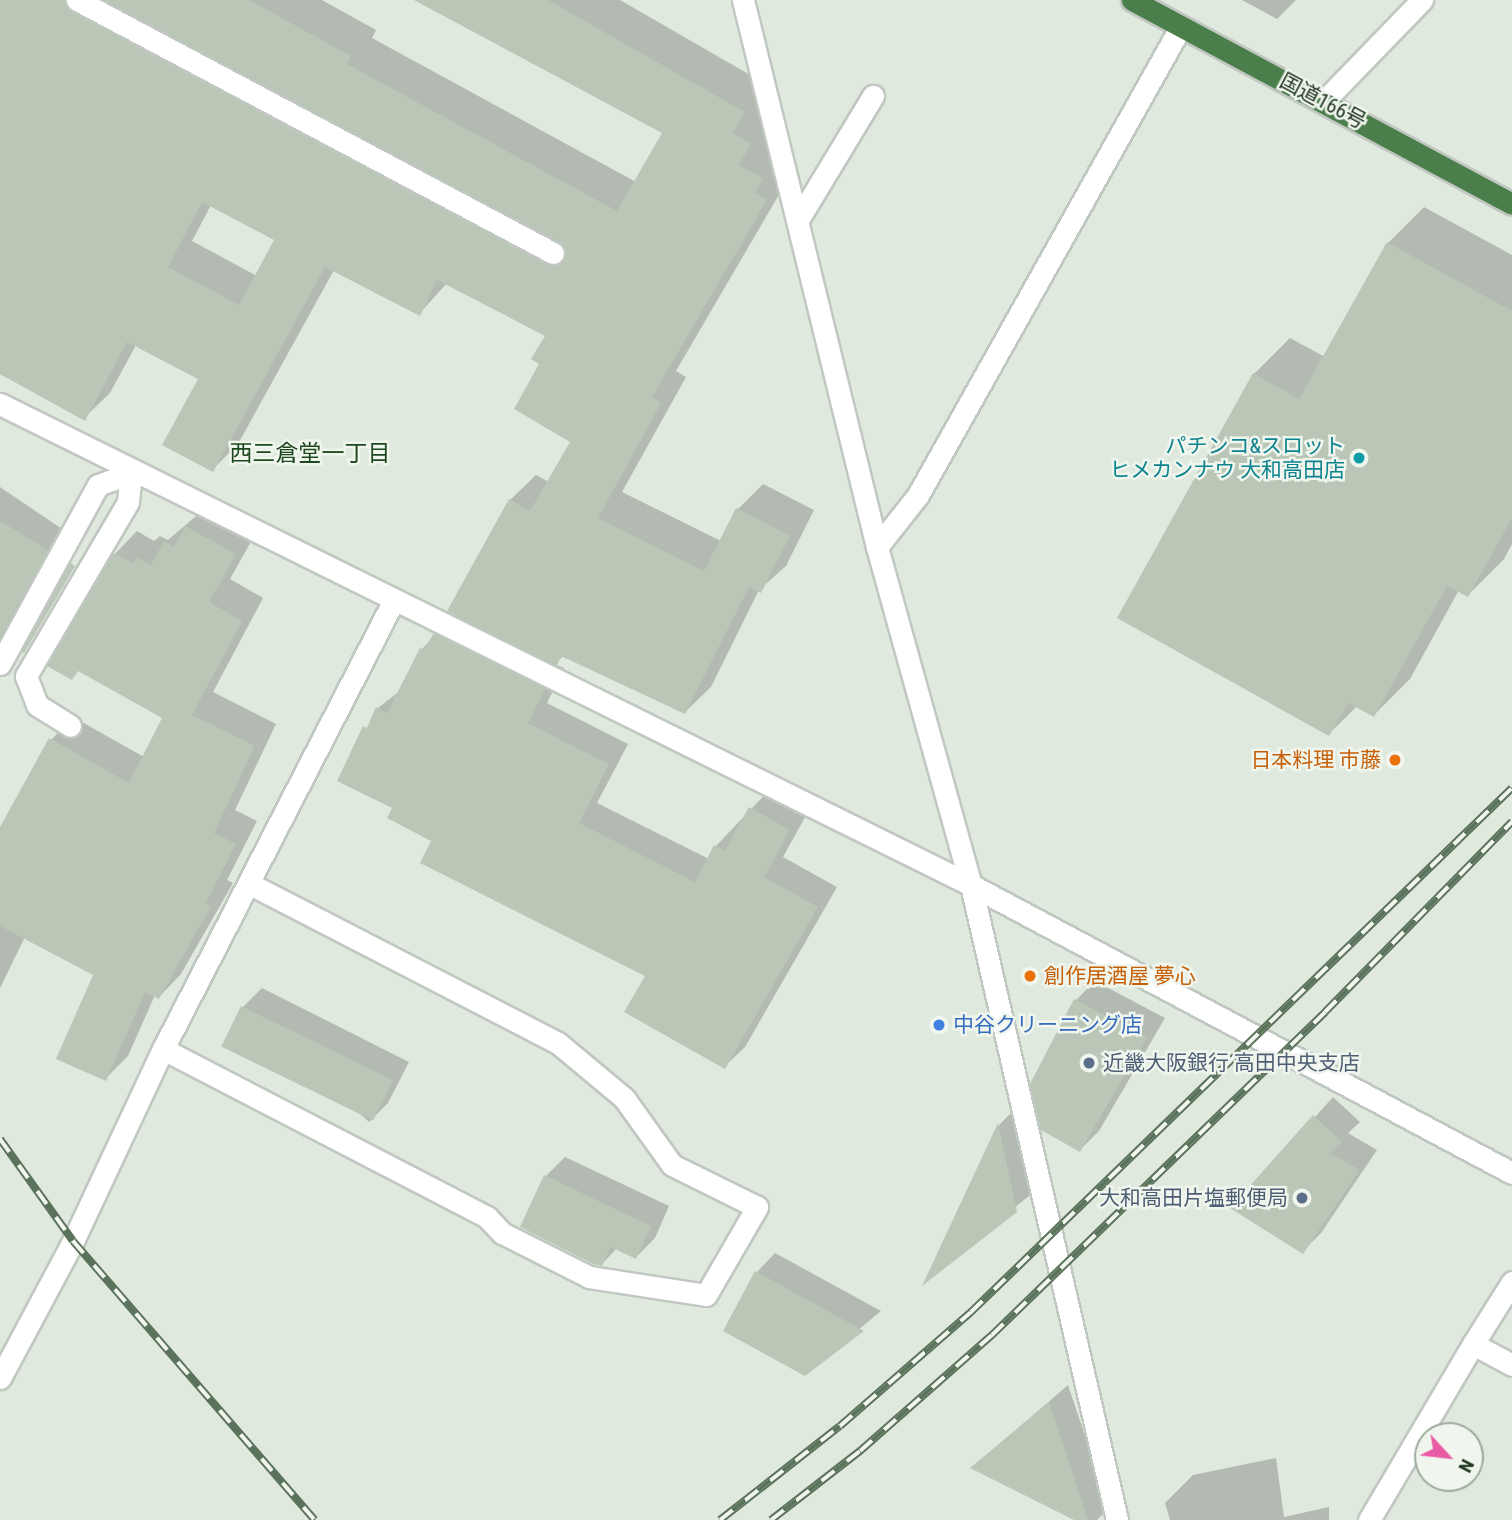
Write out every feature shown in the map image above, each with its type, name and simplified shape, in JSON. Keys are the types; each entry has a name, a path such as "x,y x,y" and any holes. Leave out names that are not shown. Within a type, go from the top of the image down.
{"highway":[{"name":"国道166号","path":"1132,0 1180,29 1324,101 1512,204"}],"street":[{"path":"77,0 553,253"},
{"path":"743,0 799,218 877,547 971,885 1117,1520"},
{"path":"1324,101 1422,0"},
{"path":"877,547 918,495 1180,29"},
{"path":"799,218 873,96"},
{"path":"0,404 131,473 971,885 1512,1173"},
{"path":"0,664 98,485 131,473"},
{"path":"71,726 37,705 26,676 128,502 131,473"},
{"path":"0,1378 74,1241 163,1049 394,600"},
{"path":"163,1049 487,1217 502,1233 589,1277 706,1295 757,1207 672,1166 624,1098 558,1043 250,884"},
{"path":"1369,1520 1472,1344 1512,1282"},
{"path":"1472,1344 1512,1365"}],"building":[{"path":"0,0 64,0 71,12 553,266 565,259 559,241 105,0 249,0 351,56 347,64 617,211 662,133 414,0 548,0 745,112 733,133 751,144 739,165 763,178 755,193 767,200 652,397 661,403 598,518 704,571 736,508 790,536 761,593 749,587 685,714 561,656 557,665 447,611 509,499 530,511 570,442 514,409 539,364 531,359 545,336 437,280 420,316 325,267 213,472 162,445 198,379 127,342 85,421 0,374","holes":["202,202 274,240 239,305 168,267"]},
{"name":"パチンコ&スロット ヒメカンナウ 大和高田店","path":"1387,242 1512,311 1512,518 1468,597 1447,586 1374,717 1348,703 1329,736 1117,618 1253,373 1299,399"},
{"path":"0,521 48,550 0,637"},
{"path":"185,526 236,554 209,602 242,621 192,715 255,746 214,833 236,844 206,903 211,906 159,999 145,992 106,1081 56,1059 93,975 0,926 0,827 49,738 129,783 162,718 78,671 72,680 47,666 113,553 133,563 136,557 151,565 164,541 174,547"},
{"path":"70,563 75,566 24,653 22,652"},
{"path":"434,633 545,689 528,723 609,764 579,823 695,882 714,845 725,850 749,807 790,830 764,877 818,907 725,1069 624,1012 645,976 420,863 431,841 387,818 392,808 337,781 363,726 367,728 376,707 387,713 420,648 424,650"},
{"path":"1074,999 1147,1037 1080,1152 1041,1130 1030,1084"},
{"path":"241,1006 393,1080 373,1121 221,1046"},
{"path":"1313,1115 1342,1142 1330,1153 1360,1170 1303,1254 1230,1208"},
{"path":"998,1123 1017,1212 922,1286"},
{"path":"544,1175 651,1226 636,1259 611,1247 602,1266 593,1264 520,1227"},
{"path":"755,1271 864,1331 805,1376 723,1331"},
{"path":"1049,1402 1088,1520 1074,1520 970,1468"}],"railway":[{"path":"720,1520 840,1426 971,1312 1512,788"},
{"path":"771,1520 860,1451 992,1335 1325,1012 1512,822"},
{"path":"0,1139 73,1241 315,1520"}],"place":[{"name":"パチンコ&スロット ヒメカンナウ 大和高田店","path":"1359,458"},
{"name":"日本料理 市藤","path":"1395,760"},
{"name":"創作居酒屋 夢心","path":"1030,976"},
{"name":"中谷クリーニング店","path":"939,1025"},
{"name":"近畿大阪銀行 高田中央支店","path":"1089,1063"},
{"name":"大和高田片塩郵便局","path":"1302,1198"}],"district":[{"name":"西三倉堂一丁目","path":"310,454"}]}
